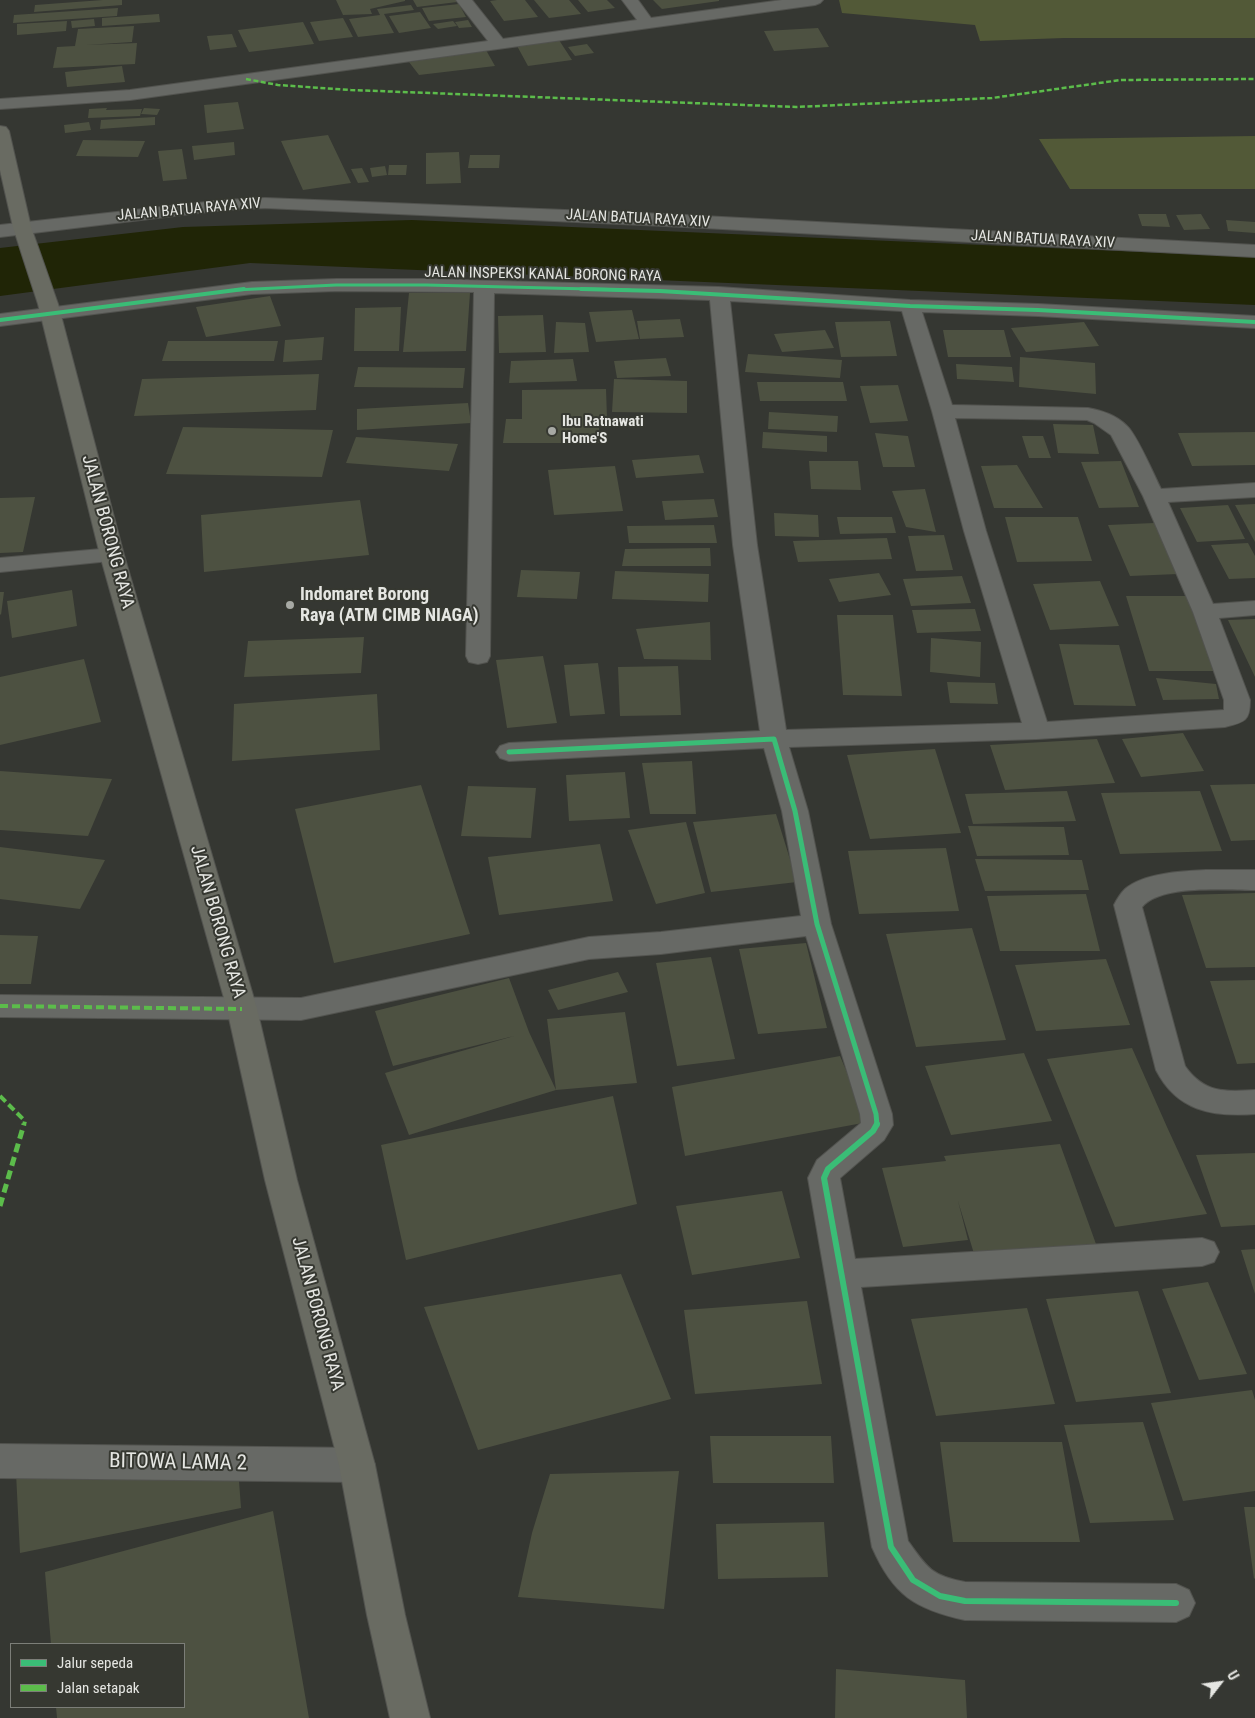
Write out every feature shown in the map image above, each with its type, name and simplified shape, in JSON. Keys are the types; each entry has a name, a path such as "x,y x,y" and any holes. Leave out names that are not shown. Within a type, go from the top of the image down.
{"main road":[{"name":"JALAN BORONG RAYA","path":"0,131 24,234 49,308 112,555 242,1009 281,1180 357,1465 386,1615 410,1718"}],"street":[{"path":"464,0 498,43"},
{"path":"630,0 648,24"},
{"path":"0,104 130,95 498,43 648,24 795,1 815,0"},
{"name":"JALAN BATUA RAYA XIV","path":"0,231 24,234 224,205 274,203 655,220 1255,251"},
{"name":"JALAN INSPEKSI KANAL BORONG RAYA","path":"0,320 49,308 252,288 336,285 582,287 720,293 910,306 1038,310 1255,322"},
{"path":"478,656 484,286"},
{"path":"720,293 745,545 774,739 795,811 817,924 876,1114 877,1125 865,1138 828,1169 824,1178 892,1547 913,1580 940,1596 965,1601 1176,1603"},
{"path":"910,306 943,411 975,531 1036,731"},
{"path":"509,752 774,739 1036,731 1225,720 1236,714 1237,700 1205,612 1154,496 1120,431 1102,418 1088,414 943,411"},
{"path":"1154,496 1255,490"},
{"path":"0,565 112,555"},
{"path":"1205,612 1255,608"},
{"path":"1255,880 1172,882 1152,887 1131,899 1128,905 1171,1070 1183,1087 1204,1098 1228,1104 1255,1102"},
{"path":"0,1006 300,1009 588,948 660,943 817,924"},
{"path":"842,1274 1202,1252"},
{"name":"BITOWA LAMA 2","path":"0,1461 357,1465"}],"shaded area":[{"path":"839,0 1255,0 1255,38 1064,38 980,41 975,25 842,13"},
{"path":"1255,136 1255,189 1070,189 1039,139"},
{"path":"412,220 1255,257 1255,305 250,263 0,296 0,248 183,227"}],"building":[{"path":"122,0 122,5 34,12 35,5"},
{"path":"336,0 405,1 370,9 372,14 343,15"},
{"path":"413,0 456,0 457,2 417,7"},
{"path":"525,0 538,17 504,21 490,1"},
{"path":"534,0 569,0 581,14 549,18"},
{"path":"578,0 607,0 615,8 588,12"},
{"path":"653,0 719,0 719,1 662,9"},
{"path":"459,4 466,17 429,21 422,8"},
{"path":"411,5 414,10 384,14 394,33 358,37 349,19 380,15 377,9"},
{"path":"118,8 117,16 13,23 14,15"},
{"path":"420,12 431,28 399,33 389,16"},
{"path":"159,14 160,22 102,26 102,18"},
{"path":"343,18 353,37 319,41 310,22"},
{"path":"94,19 95,26 72,28 71,21"},
{"path":"468,20 472,27 459,28 455,22"},
{"path":"67,21 66,31 17,35 17,24"},
{"path":"453,21 457,26 438,29 433,24"},
{"path":"303,22 314,44 249,52 238,30"},
{"path":"134,26 132,42 86,45 137,43 135,64 53,68 57,47 75,46 78,29"},
{"path":"818,28 829,47 774,51 764,31"},
{"path":"232,34 237,47 210,50 207,36"},
{"path":"559,40 572,60 528,66 516,44"},
{"path":"587,44 594,53 575,56 568,47"},
{"path":"486,50 495,66 419,75 409,62"},
{"path":"122,66 125,82 67,87 65,72"},
{"path":"238,102 244,129 207,133 204,105"},
{"path":"107,108 106,110 142,109 140,116 88,118 89,109"},
{"path":"144,108 160,109 157,115 141,114"},
{"path":"155,117 155,125 100,129 101,120"},
{"path":"89,122 91,130 65,133 64,125"},
{"path":"328,135 351,183 303,190 281,141"},
{"path":"83,140 145,141 138,157 76,156"},
{"path":"234,142 235,155 194,160 192,146"},
{"path":"182,149 187,179 163,181 158,151"},
{"path":"459,152 461,183 426,184 426,153"},
{"path":"470,155 500,155 499,168 468,168"},
{"path":"389,165 407,165 406,175 388,175"},
{"path":"385,166 387,175 372,177 370,168"},
{"path":"362,168 369,182 358,183 351,169"},
{"path":"1138,214 1166,214 1170,227 1142,226"},
{"path":"1201,214 1210,229 1184,230 1176,215"},
{"path":"1226,220 1255,222 1255,233 1228,231"},
{"path":"409,293 470,293 466,351 403,352"},
{"path":"270,296 281,326 206,337 196,307"},
{"path":"401,307 399,351 354,351 355,308"},
{"path":"632,310 639,339 596,342 589,312"},
{"path":"543,315 546,352 499,353 498,316"},
{"path":"680,319 684,337 640,339 637,321"},
{"path":"890,321 897,356 841,357 835,322"},
{"path":"556,322 585,323 589,352 554,353"},
{"path":"1084,322 1099,346 1026,352 1011,328"},
{"path":"825,330 834,348 782,352 774,334"},
{"path":"943,330 1004,330 1011,357 948,357"},
{"path":"324,337 322,360 283,362 285,340"},
{"path":"168,341 278,341 274,361 162,361"},
{"path":"748,354 842,360 840,378 745,372"},
{"path":"1020,357 1095,363 1096,394 1019,387"},
{"path":"666,358 671,376 617,378 614,361"},
{"path":"573,359 577,381 509,383 511,361"},
{"path":"956,364 1012,367 1014,382 957,379"},
{"path":"358,367 465,368 463,388 354,387"},
{"path":"319,374 316,410 134,416 142,379"},
{"path":"614,379 687,381 687,413 612,412"},
{"path":"757,382 843,382 847,401 760,401"},
{"path":"898,385 908,421 870,423 860,386"},
{"path":"606,389 607,418 599,418 599,443 503,443 506,419 522,419 522,390"},
{"path":"468,403 471,423 357,430 357,409"},
{"path":"769,412 838,416 837,432 768,429"},
{"path":"1053,424 1093,425 1099,454 1058,453"},
{"path":"183,427 333,430 322,477 166,474"},
{"path":"763,432 827,436 827,452 762,448"},
{"path":"1255,432 1255,465 1192,466 1178,433"},
{"path":"875,433 908,436 915,467 883,467"},
{"path":"1022,436 1043,436 1051,458 1029,458"},
{"path":"356,437 458,444 449,471 346,463"},
{"path":"699,455 704,473 636,478 632,460"},
{"path":"809,461 858,461 861,490 811,489"},
{"path":"1121,461 1139,507 1099,508 1081,462"},
{"path":"1017,465 1043,508 994,508 981,466"},
{"path":"615,466 623,511 554,515 548,470"},
{"path":"925,489 936,532 906,527 892,491"},
{"path":"35,497 23,552 0,553 0,498"},
{"path":"714,499 718,517 665,520 662,501"},
{"path":"360,500 369,555 204,572 201,515"},
{"path":"1255,504 1255,542 1235,505"},
{"path":"1228,505 1245,539 1197,542 1180,508"},
{"path":"774,513 818,515 819,537 775,536"},
{"path":"837,517 892,517 896,533 840,534"},
{"path":"1005,517 1078,517 1092,561 1017,562"},
{"path":"1154,523 1178,574 1130,576 1108,525"},
{"path":"714,525 717,543 629,543 627,526"},
{"path":"944,535 953,570 916,571 908,536"},
{"path":"887,538 892,559 798,562 793,541"},
{"path":"1248,543 1255,556 1255,578 1229,579 1211,545"},
{"path":"710,548 711,566 622,566 625,549"},
{"path":"521,570 580,572 577,599 517,597"},
{"path":"615,571 709,574 708,602 612,599"},
{"path":"879,573 891,595 839,602 829,579"},
{"path":"962,576 971,603 911,606 903,579"},
{"path":"1100,581 1119,626 1050,630 1033,584"},
{"path":"72,590 77,626 12,638 7,601"},
{"path":"0,592 4,592 1,615 0,614"},
{"path":"1126,596 1192,596 1219,671 1149,671"},
{"path":"975,609 981,631 917,633 912,610"},
{"path":"837,615 893,615 902,696 843,695"},
{"path":"1255,619 1255,677 1228,620"},
{"path":"710,622 711,660 644,659 636,629"},
{"path":"364,637 361,673 244,677 248,641"},
{"path":"931,638 981,642 980,677 930,672"},
{"path":"1059,644 1119,645 1136,706 1074,705"},
{"path":"543,656 557,723 507,728 496,660"},
{"path":"84,659 101,722 0,745 0,677"},
{"path":"598,663 605,714 570,716 564,665"},
{"path":"678,666 681,715 620,716 618,667"},
{"path":"1156,678 1216,684 1219,699 1163,700"},
{"path":"947,682 995,683 998,704 950,703"},
{"path":"377,694 380,750 232,761 234,704"},
{"path":"1183,733 1204,771 1141,777 1122,739"},
{"path":"1097,739 1115,783 1005,790 990,745"},
{"path":"935,749 961,833 870,839 847,755"},
{"path":"692,761 696,814 650,814 642,763"},
{"path":"0,771 112,779 88,836 0,830"},
{"path":"625,772 630,818 569,821 566,775"},
{"path":"1255,784 1255,840 1231,841 1210,785"},
{"path":"421,785 470,934 334,963 295,809"},
{"path":"468,786 536,788 531,838 461,836"},
{"path":"1067,791 1076,821 973,824 965,794"},
{"path":"1200,791 1222,851 1120,854 1101,793"},
{"path":"776,814 797,882 711,892 693,822"},
{"path":"686,822 705,893 656,904 628,830"},
{"path":"968,826 1064,827 1069,855 977,856"},
{"path":"600,844 613,901 499,915 488,857"},
{"path":"0,847 105,860 80,909 0,899"},
{"path":"946,848 959,911 859,914 848,851"},
{"path":"975,859 1082,860 1089,890 985,891"},
{"path":"1255,893 1255,967 1206,968 1182,895"},
{"path":"1086,894 1100,951 1000,951 987,896"},
{"path":"972,928 1006,1040 916,1047 886,934"},
{"path":"0,935 38,936 31,984 0,984"},
{"path":"806,943 827,1028 758,1034 739,949"},
{"path":"711,957 735,1059 677,1066 656,963"},
{"path":"1106,959 1130,1025 1036,1031 1015,965"},
{"path":"618,972 628,992 558,1010 548,990"},
{"path":"509,978 529,1032 556,1090 409,1135 385,1073 514,1036 393,1066 375,1011"},
{"path":"1255,980 1255,1063 1237,1064 1210,981"},
{"path":"625,1012 637,1083 556,1090 547,1019"},
{"path":"1132,1048 1207,1214 1115,1227 1047,1059"},
{"path":"1024,1053 1052,1121 951,1135 925,1066"},
{"path":"840,1056 868,1122 685,1156 672,1087"},
{"path":"613,1096 637,1204 406,1260 381,1145"},
{"path":"1060,1144 1096,1244 975,1257 958,1201 968,1240 903,1247 882,1168 946,1161 944,1156"},
{"path":"1255,1153 1255,1225 1221,1227 1196,1155"},
{"path":"782,1191 800,1258 692,1275 676,1206"},
{"path":"1255,1249 1255,1294 1241,1250"},
{"path":"621,1274 671,1399 478,1450 424,1307"},
{"path":"1208,1282 1247,1374 1199,1380 1162,1289"},
{"path":"1138,1291 1171,1393 1076,1402 1046,1299"},
{"path":"807,1301 822,1384 695,1394 684,1310"},
{"path":"1027,1308 1055,1404 936,1416 911,1319"},
{"path":"1252,1390 1255,1400 1255,1491 1183,1501 1151,1403"},
{"path":"1143,1422 1174,1520 1090,1523 1064,1425"},
{"path":"710,1436 831,1436 834,1483 713,1483"},
{"path":"940,1442 1062,1442 1080,1542 953,1542"},
{"path":"679,1471 664,1609 518,1597 532,1533 550,1474"},
{"path":"16,1473 239,1481 241,1508 20,1553"},
{"path":"1244,1507 1255,1507 1254,1579"},
{"path":"273,1511 309,1718 57,1718 56,1708 185,1708 185,1643 51,1643 45,1572"},
{"path":"824,1522 828,1577 718,1579 716,1524"},
{"path":"836,1669 965,1680 967,1718 835,1718"}],"marked path":[{"path":"246,79 278,85 351,90 796,107 992,98 1121,80 1255,79"},
{"path":"0,1006 242,1009"},
{"path":"0,1096 25,1121 0,1206"}],"cycle path":[{"path":"0,320 252,288 336,285 426,285 660,291 910,306 1038,310 1255,322"},
{"path":"509,752 774,739 795,811 817,924 876,1114 877,1125 873,1131 828,1169 824,1178 891,1547 913,1580 940,1596 965,1601 1176,1603"}],"place":[{"name":"Ibu Ratnawati Home'S","path":"552,431"},
{"name":"Indomaret Borong Raya (ATM CIMB NIAGA)","path":"290,605"}]}
